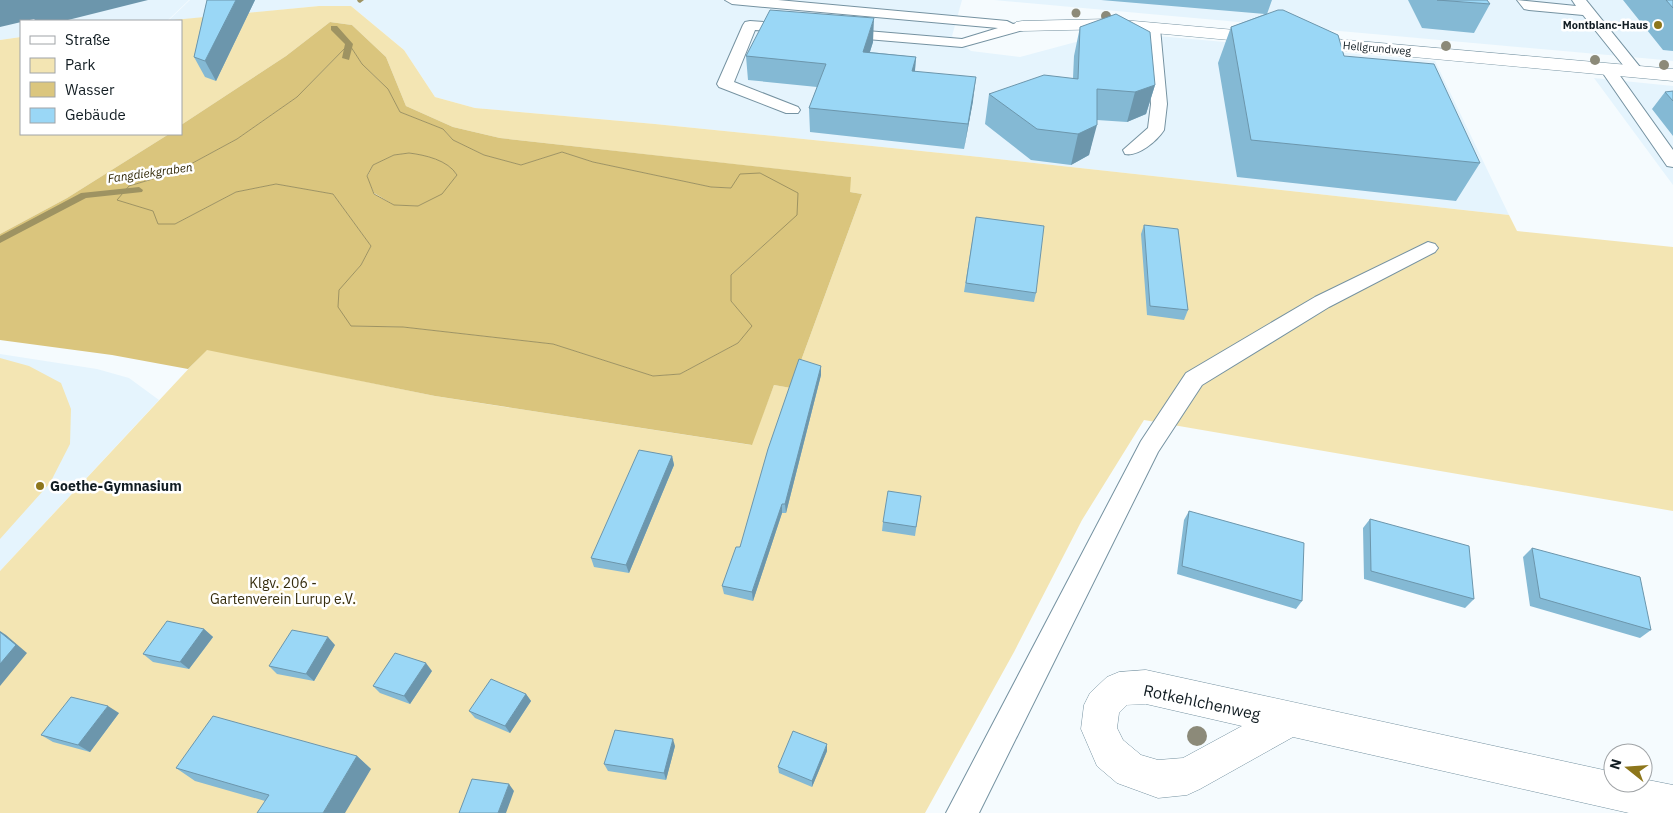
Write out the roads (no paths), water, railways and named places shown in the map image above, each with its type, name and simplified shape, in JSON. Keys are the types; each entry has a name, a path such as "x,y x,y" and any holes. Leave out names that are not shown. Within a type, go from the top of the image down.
{"street":[{"name":"Hellgrundweg","path":"1022,26 1111,24 1673,75"},
{"path":"1288,720 1673,804"}],"lane":[{"path":"732,0 1022,26"},
{"path":"869,0 959,8 1022,26"},
{"path":"1524,0 1529,6 1584,6 1636,72"},
{"path":"792,110 724,84 750,25 808,30"},
{"path":"827,32 962,43 1022,26"},
{"path":"1131,150 1156,130 1159,104 1153,28"},
{"path":"1608,69 1673,162"},
{"path":"962,813 1148,447 1194,379 1322,302 1428,248"}],"water":[{"path":"349,44 362,64 388,89 400,112 443,129 453,140 484,155 521,165 562,152 593,162 711,187 731,188 740,174 760,173 798,193 797,215 731,275 731,301 752,326 738,343 680,374 653,376 553,344 403,327 351,326 338,307 339,290 361,265 371,246 333,194 276,184 236,192 175,224 158,224 153,211 117,200 129,186 176,172 237,139 297,97","holes":["409,153 442,162 457,175 442,194 418,206 394,205 374,194 367,176 373,165 394,155"]}],"waterway":[{"name":"Fangdiekgraben","path":"334,28 349,44 346,58"},
{"name":"Fangdiekgraben","path":"0,240 84,195 139,190"}],"place":[{"name":"Montblanc-Haus","path":"1658,25"},
{"name":"Goethe-Gymnasium","path":"40,486"}],"park label":[{"name":"Klgv. 206 - Gartenverein Lurup e.V.","path":"283,592"}]}
